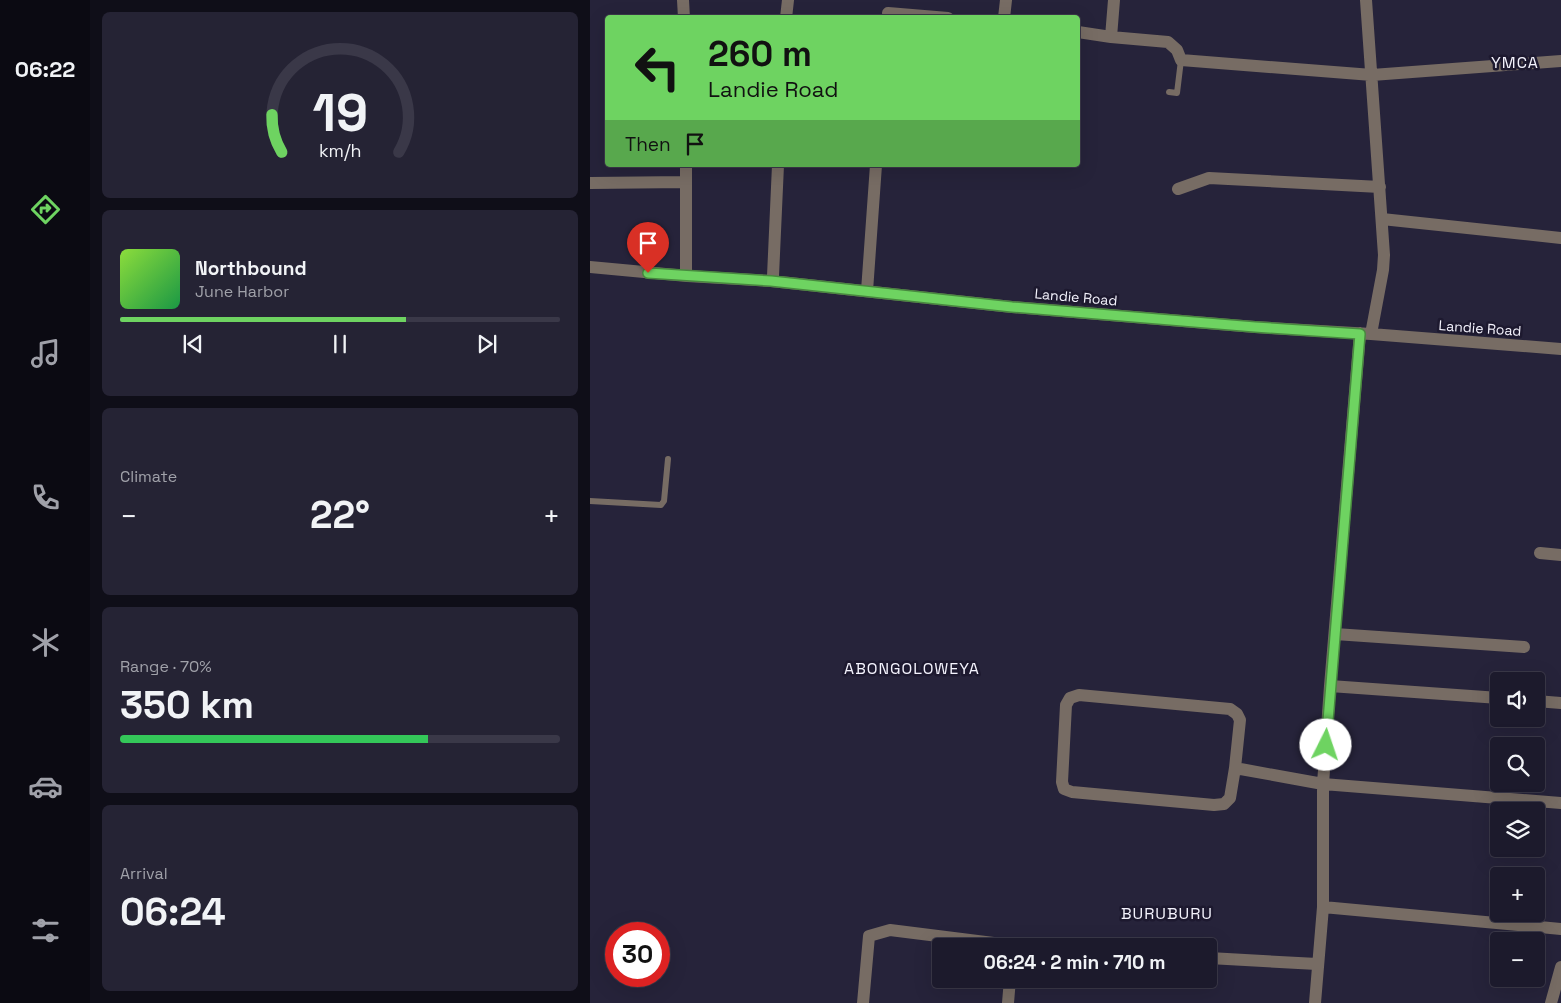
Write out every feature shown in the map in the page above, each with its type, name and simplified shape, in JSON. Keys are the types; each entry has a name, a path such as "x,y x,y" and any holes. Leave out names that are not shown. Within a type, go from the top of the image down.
{"street":[{"path":"683,0 684,15"},
{"path":"786,15 788,0"},
{"path":"1004,15 1006,0"},
{"path":"1111,37 1114,0"},
{"path":"1315,1003 1323,907 1323,784 1330,686 1365,334 1383,270 1384,255 1366,0"},
{"path":"888,10 926,15"},
{"path":"1080,32 1168,42 1178,50 1181,60 1372,75 1561,61"},
{"path":"686,167 686,270 688,276"},
{"path":"771,281 773,276 778,167"},
{"path":"866,291 876,167"},
{"path":"1178,189 1209,178 1380,187"},
{"path":"590,183 686,182"},
{"path":"1382,220 1561,238"},
{"name":"Landie Road","path":"590,267 771,281 1012,307 1561,350"},
{"path":"1540,553 1561,555"},
{"path":"1335,634 1524,647"},
{"path":"1330,686 1490,697"},
{"path":"1079,695 1230,709 1237,714 1240,720 1235,768 1230,798 1224,804 1214,805 1072,792 1064,788 1062,782 1066,705 1070,698 1079,695"},
{"path":"1545,702 1561,703"},
{"path":"1235,768 1323,784 1561,803"},
{"path":"1323,907 1360,912 1561,929"},
{"path":"863,1003 870,936 890,930 952,938"},
{"path":"1217,958 1317,964"},
{"path":"1551,1003 1561,967"},
{"path":"1008,1003 1009,988"}],"lane":[{"path":"1169,92 1178,93 1181,60"},
{"path":"590,501 661,505 664,501 668,460"}],"district":[{"name":"YMCA","path":"1515,62"},
{"name":"ABONGOLOWEYA","path":"912,668"},
{"name":"BURUBURU","path":"1167,913"}],"route":[{"path":"648,273 771,281 1012,307 1360,334 1326,745"}]}
